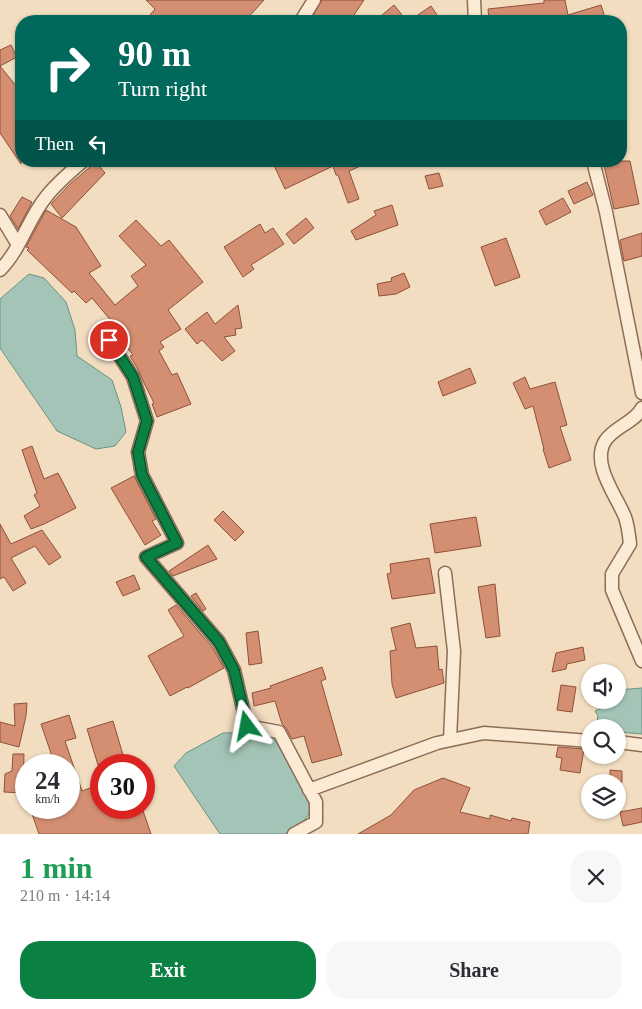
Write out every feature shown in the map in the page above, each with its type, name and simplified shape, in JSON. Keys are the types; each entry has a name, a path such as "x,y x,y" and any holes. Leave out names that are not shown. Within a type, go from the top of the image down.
{"street":[{"path":"305,15 314,0"},
{"path":"474,0 475,15"},
{"path":"0,270 18,245 46,196 77,167"},
{"path":"595,167 606,212 642,393"},
{"path":"0,215 18,245"},
{"path":"109,340 133,377 147,421 138,452 142,475 177,543 146,557 219,642 234,670 247,726 279,732 316,802 316,822 294,834"},
{"path":"642,408 638,416 619,427 600,450 602,468 626,519 630,544 612,574 612,590 642,661"},
{"path":"445,573 454,651 450,740"},
{"path":"309,790 450,740 484,733 581,740"},
{"path":"626,743 642,745"}],"shaded area":[{"path":"29,274 44,278 66,302 75,330 77,356 112,380 121,407 126,432 115,446 96,449 57,431 0,348 0,299"},
{"path":"642,688 642,734 626,733 626,719 597,719 595,711 600,709 626,709 626,689"},
{"path":"270,732 306,791 313,810 298,827 284,834 220,834 174,766 186,753 223,733"}],"building":[{"path":"146,0 264,0 250,15 150,15 155,9"},
{"path":"322,0 364,0 354,15 313,15"},
{"path":"544,0 565,0 568,15 488,15 488,9 544,3"},
{"path":"394,5 402,15 382,15"},
{"path":"601,5 604,15 568,15"},
{"path":"431,6 437,15 418,15"},
{"path":"11,45 15,58 0,66 0,50"},
{"path":"0,66 15,85 15,155 0,133"},
{"path":"627,161 630,161 639,204 614,209 604,167 627,167"},
{"path":"90,167 100,167 105,173 62,218 51,204"},
{"path":"275,167 331,167 285,189"},
{"path":"333,167 358,167 349,171 359,199 348,203 338,175 336,175"},
{"path":"439,173 443,186 429,189 425,176"},
{"path":"587,182 593,195 574,204 568,191"},
{"path":"22,197 32,202 18,229 10,216"},
{"path":"563,198 571,212 546,225 539,211"},
{"path":"392,205 398,225 356,240 351,231 376,215 374,211"},
{"path":"46,210 76,227 101,266 89,273 115,305 138,286 131,276 146,265 119,236 136,220 161,246 169,240 203,282 168,310 181,329 160,342 164,347 159,351 172,375 177,373 191,404 157,417 152,404 154,403 130,356 133,355 115,332 118,329 92,298 86,303 74,291 72,293 27,250 29,248 26,247"},
{"path":"306,218 314,228 294,244 286,234"},
{"path":"260,224 265,233 273,228 284,244 251,265 254,269 243,277 224,247"},
{"path":"642,233 642,256 624,261 620,240"},
{"path":"506,238 520,277 495,286 481,247"},
{"path":"404,273 410,287 396,294 379,296 377,284 392,281 391,278"},
{"path":"238,305 242,328 235,329 236,335 224,337 235,351 222,361 202,340 197,344 185,329 207,312 215,324"},
{"path":"470,368 476,383 443,396 438,382"},
{"path":"525,377 530,389 555,382 567,425 560,427 571,460 549,468 533,406 525,409 513,383"},
{"path":"32,446 44,479 58,473 76,508 31,529 24,516 40,506 34,495 37,493 22,450"},
{"path":"134,476 156,519 152,521 161,535 145,545 111,488"},
{"path":"223,511 244,532 235,541 214,520"},
{"path":"476,517 481,546 435,553 430,524"},
{"path":"0,524 11,544 42,530 61,557 49,565 35,546 11,558 26,583 13,591 4,577 0,579"},
{"path":"208,545 217,559 173,576 169,571"},
{"path":"429,558 435,593 392,599 387,574 391,573 390,564"},
{"path":"134,575 140,589 123,596 116,582"},
{"path":"495,584 500,636 486,638 478,587"},
{"path":"196,593 206,609 203,611 191,596"},
{"path":"176,605 212,647 224,668 170,696 148,656 184,636 168,610"},
{"path":"410,623 416,648 437,646 439,670 442,669 444,683 396,698 392,684 390,651 396,650 391,628"},
{"path":"258,631 262,663 249,665 246,633"},
{"path":"583,647 585,660 567,664 566,669 552,672 556,653"},
{"path":"322,667 326,679 321,681 342,755 312,763 304,736 292,739 282,724 275,701 254,706 252,693 271,688 270,686"},
{"path":"561,685 576,687 572,712 557,710"},
{"path":"27,703 19,747 0,742 0,722 15,726 14,704"},
{"path":"69,715 76,738 65,741 69,754 51,754 41,724"},
{"path":"113,721 123,754 95,754 87,729"},
{"path":"558,747 581,749 580,773 560,770 562,758 556,757"},
{"path":"13,754 15,754 15,793 4,792 5,774 12,771"},
{"path":"610,770 622,771 622,774 610,774"},
{"path":"443,778 470,788 460,812 490,819 490,815 511,821 512,818 530,822 528,834 358,834 391,815 414,790"},
{"path":"80,785 82,791 90,788 90,819 146,819 151,834 39,834 34,819 80,819"},
{"path":"642,808 642,822 623,826 622,819 626,819 626,811"}],"route":[{"path":"109,340 133,377 147,421 138,452 142,475 177,543 146,557 219,642 234,670 247,726"}]}
